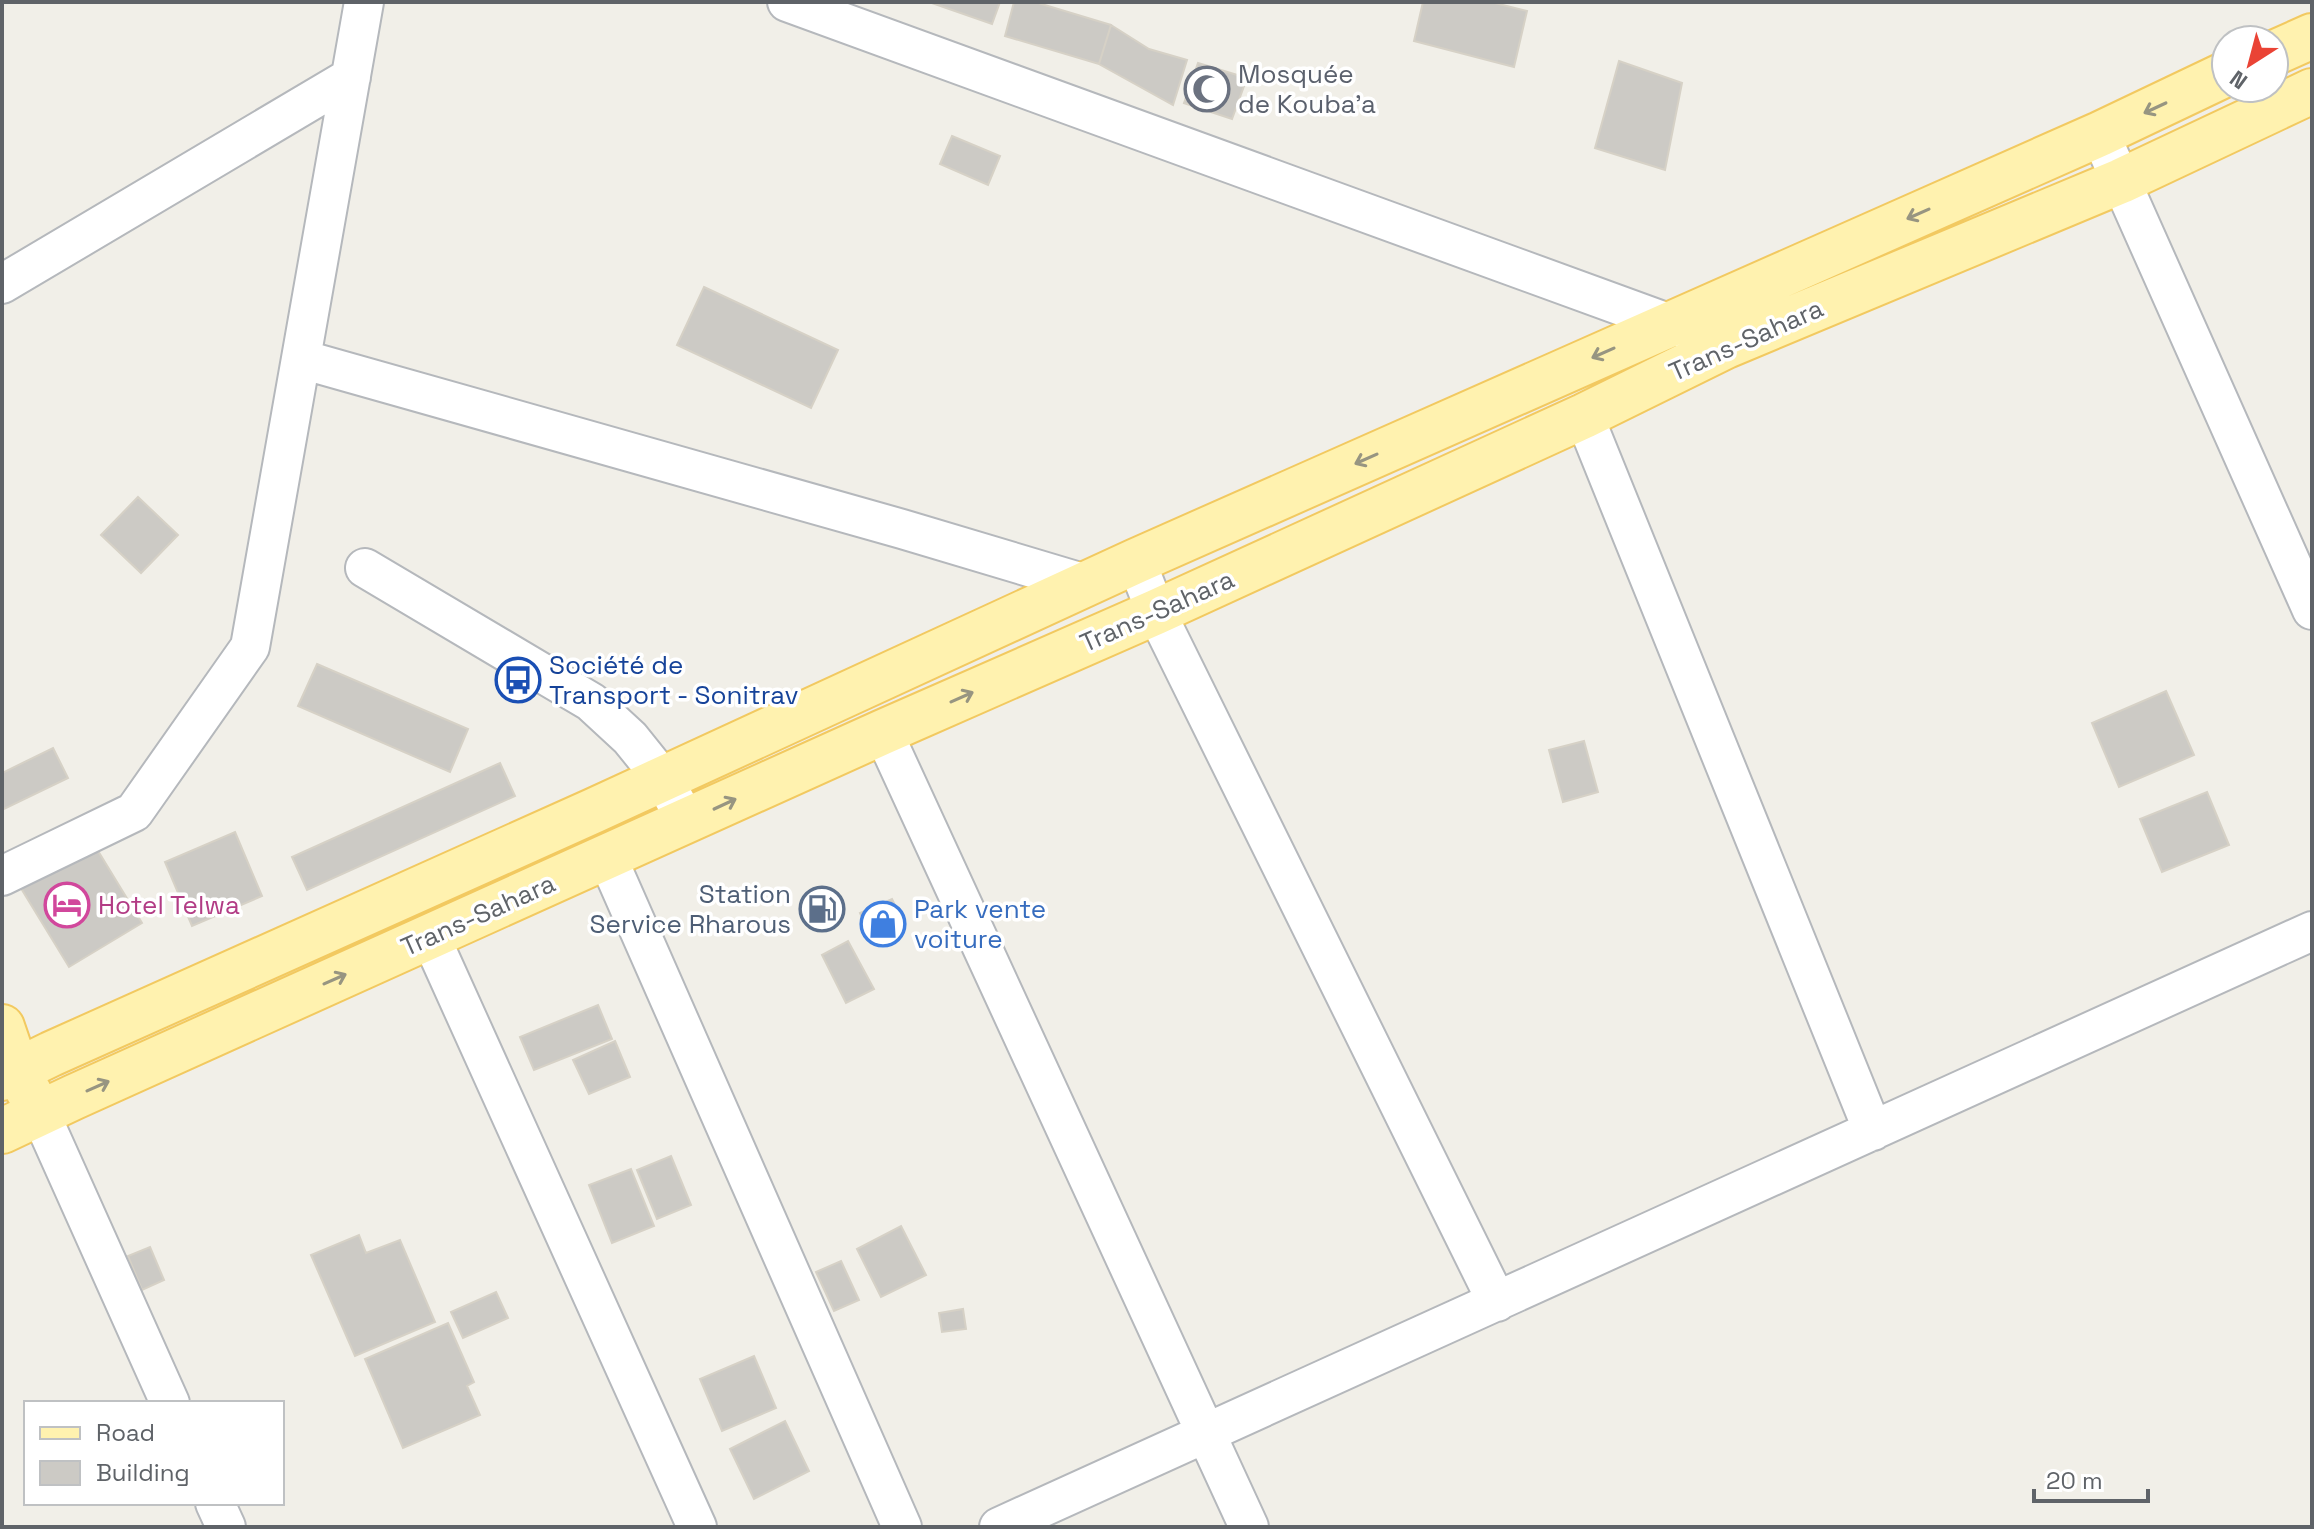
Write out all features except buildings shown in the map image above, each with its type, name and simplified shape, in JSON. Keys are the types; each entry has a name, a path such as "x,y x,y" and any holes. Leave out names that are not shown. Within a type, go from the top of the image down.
{"main road":[{"path":"2290,46 2312,36"},
{"name":"Trans-Sahara","path":"10,1074 1136,561 2100,134 2210,82"},
{"name":"Trans-Sahara","path":"21,1122 883,732 1156,612 1584,416 1726,346 2121,181 2312,91"},
{"path":"2,1027 21,1122"}],"street":[{"path":"2,876 134,812 250,647 364,2"},
{"path":"787,2 1671,323 1726,346"},
{"path":"2,284 351,77"},
{"path":"2100,134 2312,610"},
{"path":"301,359 1086,584"},
{"path":"1584,416 1873,1131"},
{"path":"1136,561 1156,612 1497,1302"},
{"path":"365,568 591,702 630,738 663,779 687,822"},
{"path":"883,732 1249,1527"},
{"path":"607,857 902,1527"},
{"path":"999,1527 2312,931"},
{"path":"430,936 697,1527"},
{"path":"21,1122 169,1401"},
{"path":"216,1505 226,1527"}],"place":[{"name":"Mosquée de Kouba’a","path":"1207,89"},
{"name":"Société de Transport - Sonitrav","path":"518,680"},
{"name":"Hotel Telwa","path":"67,905"},
{"name":"Station Service Rharous","path":"822,909"},
{"name":"Park vente voiture","path":"883,924"}]}
